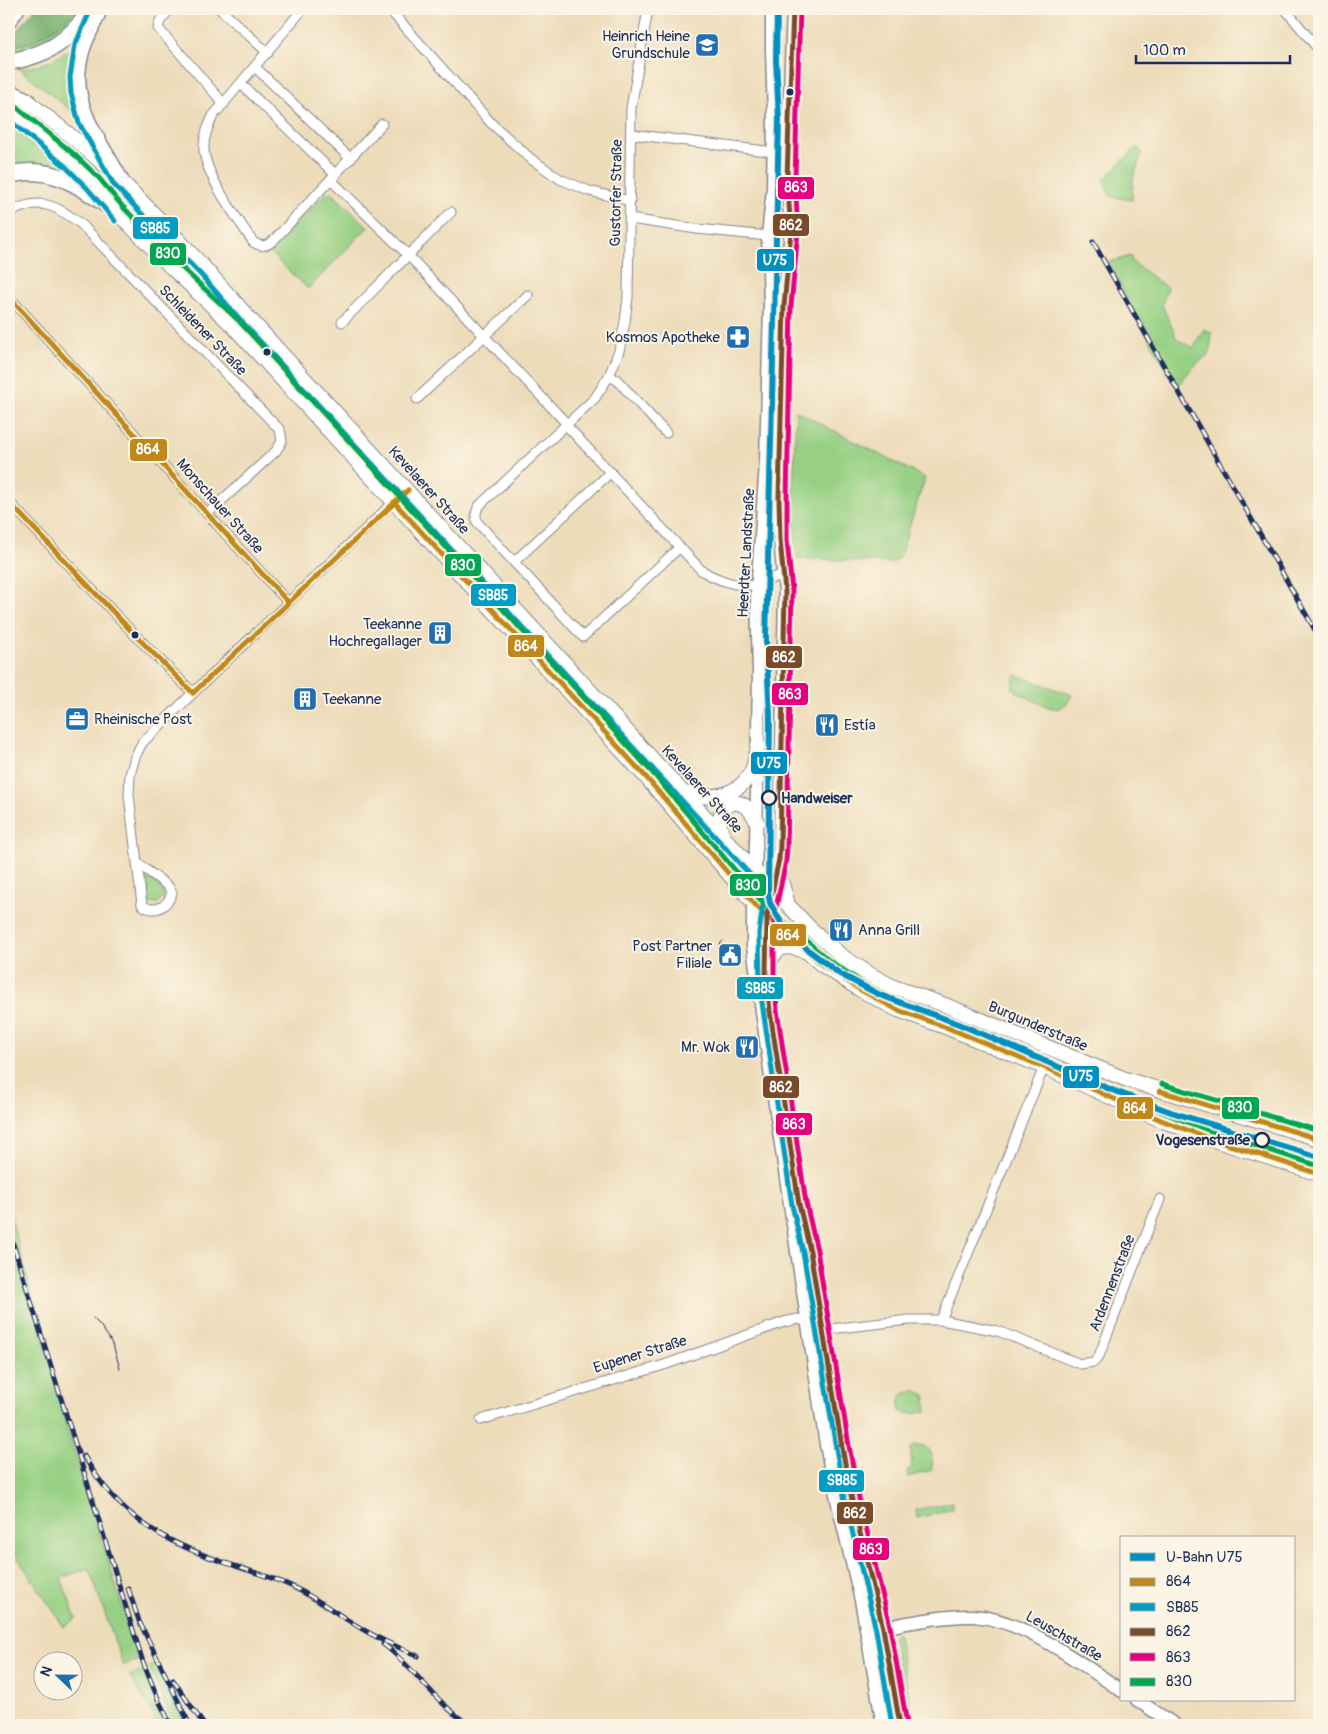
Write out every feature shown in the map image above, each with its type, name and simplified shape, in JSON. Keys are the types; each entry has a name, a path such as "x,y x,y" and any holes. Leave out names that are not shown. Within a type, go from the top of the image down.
{"highway":[{"path":"9,19 16,9"},
{"path":"9,62 48,51 63,41 93,9"},
{"path":"99,9 80,54 77,78 78,92 86,120 120,180"},
{"path":"9,92 27,101"},
{"path":"9,175 19,172 38,171 65,178 117,212"}],"main road":[{"name":"Heerdter Landstraße","path":"753,902 757,824 758,584 766,463 770,304 768,236 773,189 774,152 772,9"},
{"name":"Heerdter Landstraße","path":"767,916 780,859 785,591 780,540 780,498 784,306 790,230 788,178 793,9"},
{"path":"9,84 27,101"},
{"name":"Kevelaerer Straße","path":"27,101 78,141 120,180 208,271 773,889"},
{"path":"9,111 70,160 93,183 117,212 233,326 645,776 753,902 806,952 839,977 880,1002 1044,1067 1161,1120 1211,1139 1319,1174"},
{"path":"684,793 696,797 712,797 724,795 732,791 749,776 754,765 758,745"},
{"path":"722,835 719,820 721,813 730,805 742,804 747,806 757,824"},
{"path":"780,859 780,877 789,906"},
{"name":"Burgunderstraße","path":"773,889 821,939 843,957 894,987 945,1005 1125,1079 1319,1139"},
{"path":"753,902 753,940 758,988 806,1322 828,1454 861,1600 883,1725"},
{"path":"767,916 765,946 770,1011 799,1204 810,1251 847,1474 883,1628 900,1725"},
{"path":"766,974 772,955 779,950 786,947 794,947 806,952"},
{"name":"Leuschstraße","path":"867,1630 962,1617 1001,1621 1034,1635 1120,1689"},
{"path":"1140,1702 1175,1725"}],"street":[{"path":"170,9 160,21 158,28 224,104"},
{"path":"220,9 268,53"},
{"path":"303,9 268,53 213,116 206,132 204,150 210,169 223,196 253,242 260,246 267,246 273,241 382,124"},
{"path":"389,9 491,122 531,158 560,180 589,191 630,201"},
{"name":"Gustorfer Straße","path":"648,9 633,90 628,297 619,351 609,376 595,398 477,508 476,515 477,522 583,637 680,546"},
{"path":"1285,9 1319,50"},
{"path":"255,67 351,159"},
{"path":"241,84 485,336 696,565 706,573 738,584 758,584 783,574"},
{"path":"631,134 774,152"},
{"name":"Schleidener Straße","path":"9,213 22,206 41,204 60,209 82,224 280,430 282,442 276,451 208,513"},
{"path":"342,322 451,212"},
{"path":"630,219 696,229 768,236"},
{"path":"417,399 528,295"},
{"name":"Monschauer Straße","path":"9,297 288,602"},
{"path":"609,376 617,380 666,433"},
{"path":"514,562 610,472"},
{"path":"9,502 134,635 193,693"},
{"path":"138,862 168,886 172,893 164,906 148,909 142,905 129,795 130,775 135,757 142,743 394,502"},
{"path":"941,1320 1044,1067"},
{"name":"Ardennenstraße","path":"1080,1364 1094,1362 1098,1356 1160,1199"},
{"name":"Eupener Straße","path":"481,1420 664,1365 784,1322 798,1320 830,1329 909,1320 941,1320 998,1331 1080,1364"}],"green space":[{"path":"35,9 77,9 60,25 32,42 9,47 9,42"},
{"path":"77,9 87,9 46,45 9,55 9,47 32,42 60,25"},
{"path":"79,43 78,116 18,68 43,64 58,57"},
{"path":"9,123 72,173 70,176 9,171"},
{"path":"1137,147 1142,152 1133,179 1132,200 1110,196 1103,180"},
{"path":"326,193 332,193 368,227 308,289 269,252"},
{"path":"1131,256 1131,261 1167,288 1162,305 1177,339 1193,348 1204,329 1212,333 1210,353 1193,367 1177,387 1130,305 1109,262"},
{"path":"796,411 925,478 900,556 892,563 797,558 793,498"},
{"path":"463,566 483,582 734,858 731,862 461,568"},
{"path":"1016,675 1072,695 1064,706 1056,709 1052,708 1013,689"},
{"path":"148,878 162,889 164,897 158,903 149,903 146,898 144,882"},
{"path":"9,1210 68,1431 139,1660 123,1665 89,1568 61,1578 76,1619 64,1627 9,1545"},
{"path":"821,1369 824,1371 858,1548 856,1549 836,1473"},
{"path":"910,1391 918,1391 926,1397 927,1411 914,1414 900,1411 902,1395"},
{"path":"916,1445 929,1449 932,1456 932,1470 908,1477 907,1470 912,1467 911,1448"},
{"path":"953,1502 953,1509 917,1518 916,1510"},
{"path":"896,1633 898,1635 911,1711 907,1712 893,1637"},
{"path":"878,1640 895,1725 889,1725 876,1650"},
{"path":"156,1663 186,1725 174,1725 149,1667"},
{"path":"143,1670 168,1725 154,1725 154,1716 130,1676"}],"tram line":[{"path":"753,902 764,880 767,854"},
{"path":"720,944 723,941"},
{"path":"93,1318 111,1341 120,1369"}],"railway":[{"path":"1093,242 1319,637"},
{"path":"9,1231 143,1662 171,1725"},
{"path":"84,1456 97,1477 127,1511 162,1536 203,1555 287,1584 384,1641 418,1656"},
{"path":"128,1588 139,1621 190,1725"},
{"path":"383,1644 447,1707 470,1725"},
{"path":"173,1680 204,1725"}],"metro line":[{"name":"U75","path":"777,9 776,59 779,120 766,640 770,716 768,892 770,903 782,924 808,950 840,974 880,995 959,1024 1112,1090 1171,1112 1319,1157"}],"transit line":[{"name":"SB85","path":"91,9 75,45 70,77 71,93 79,123 114,185 202,276 765,891 759,933 760,989 792,1205 803,1252 845,1501 876,1630 892,1725"},
{"name":"862","path":"793,9 787,178 791,231 784,306 779,498 780,540 785,591 780,846 767,916 766,974 799,1204 810,1251 842,1447 852,1500 883,1628 900,1725"},
{"name":"863","path":"800,9 795,178 798,231 791,306 787,498 787,540 792,591 787,846 786,861 774,917 774,974 777,1010 806,1203 817,1250 849,1446 859,1498 890,1626 907,1724"},
{"name":"830","path":"14,105 75,155 99,178 123,207 177,263 239,321 651,771 762,902 827,959 863,983 901,1003 1047,1060 1164,1113 1213,1132 1319,1166"},
{"name":"SB85","path":"9,120 65,166 115,221"},
{"name":"864","path":"9,297 288,602"},
{"name":"864","path":"193,693 408,490"},
{"name":"864","path":"9,502 135,635 193,693"},
{"name":"864","path":"394,502 645,776 757,907 822,965 859,989 898,1010 1044,1067 1161,1120 1211,1139 1319,1174"},
{"name":"830","path":"1162,1084 1319,1131"},
{"name":"864","path":"1160,1091 1319,1139"}],"place":[{"name":"Heinrich Heine Grundschule","path":"707,45"},
{"name":"Kosmos Apotheke","path":"738,337"},
{"name":"Teekanne Hochregallager","path":"440,633"},
{"name":"Teekanne","path":"305,699"},
{"name":"Rheinische Post","path":"77,719"},
{"name":"Estía","path":"827,725"},
{"name":"Handweiser","path":"769,798"},
{"name":"Anna Grill","path":"841,930"},
{"name":"Post Partner Filiale","path":"730,955"},
{"name":"Mr. Wok","path":"747,1047"},
{"name":"Vogesenstraße","path":"1262,1140"}]}
